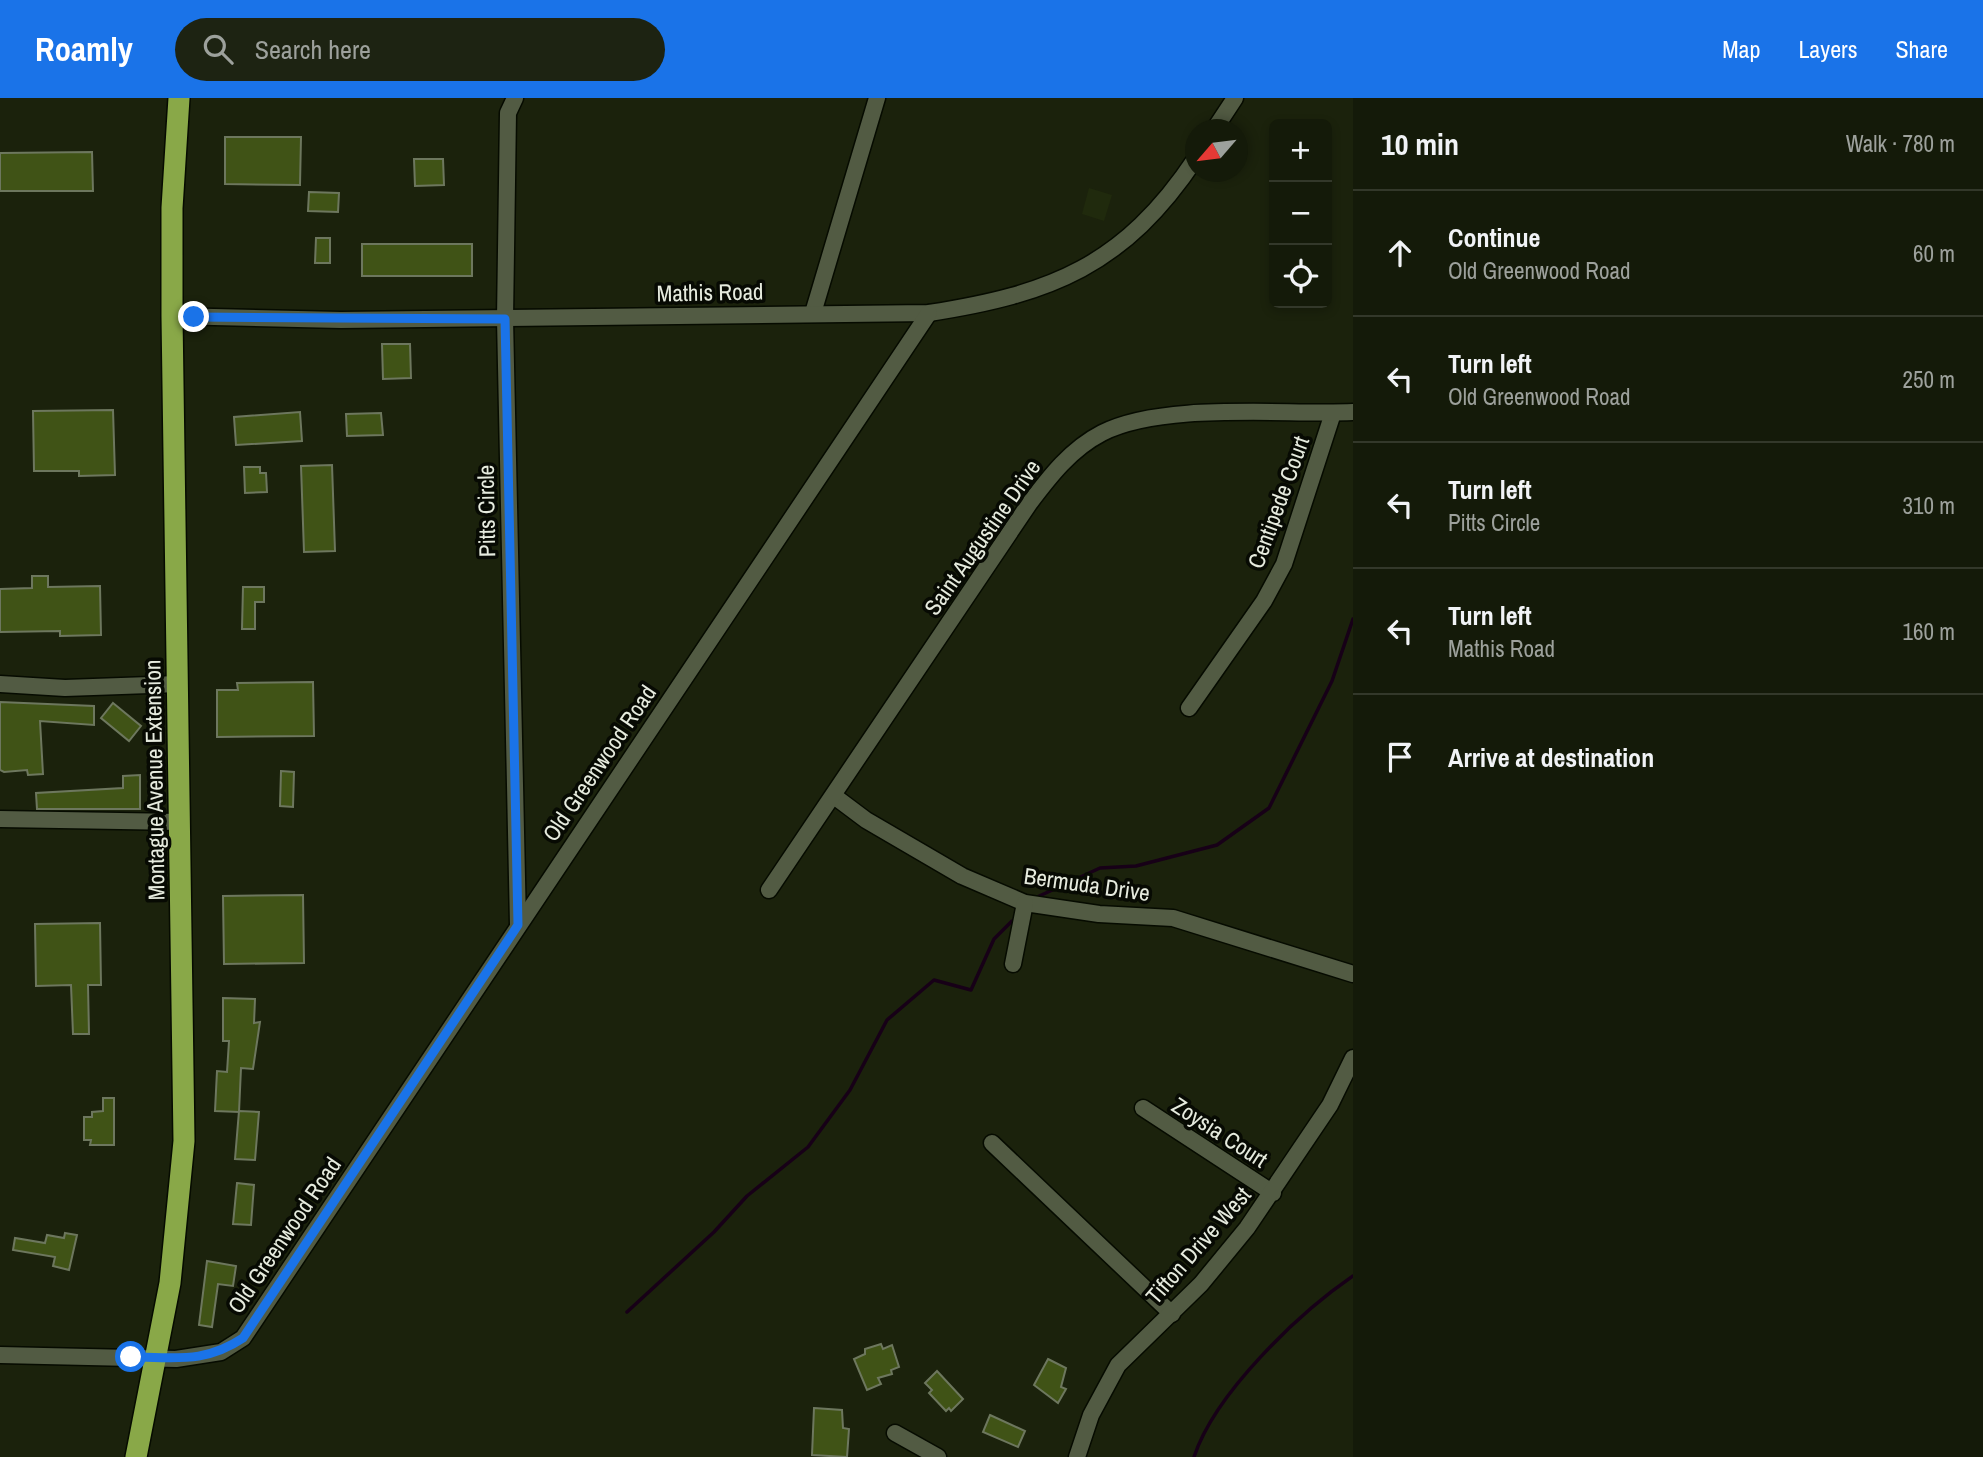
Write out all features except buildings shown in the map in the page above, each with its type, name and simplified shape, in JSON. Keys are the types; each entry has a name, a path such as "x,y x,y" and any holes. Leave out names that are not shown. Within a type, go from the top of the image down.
{"highway":[{"name":"Montague Avenue Extension","path":"136,1457 176,1239 184,1141 172,316 172,208 179,98"}],"street":[{"name":"Pitts Circle","path":"515,98 508,113 505,319 518,925"},
{"path":"813,313 877,98"},
{"path":"1221,119 1235,98"},
{"name":"Mathis Road","path":"172,316 505,319 929,313 996,303 1036,291 1077,273 1114,248 1150,216 1185,171"},
{"name":"Old Greenwood Road","path":"0,1355 176,1359 221,1352 243,1338 929,313"},
{"name":"Saint Augustine Drive","path":"769,890 1029,504 1053,472 1081,447 1127,423 1165,415 1353,412"},
{"name":"Centipede Court","path":"1189,708 1264,601 1284,564 1333,413"},
{"path":"0,684 65,688 178,684"},
{"name":"Bermuda Drive","path":"834,796 866,820 962,876 1025,903 1099,914 1173,918 1353,974"},
{"path":"0,819 180,822"},
{"path":"1013,964 1025,903"},
{"name":"Tifton Drive West","path":"1077,1457 1091,1415 1118,1365 1172,1314 1226,1255 1273,1193 1330,1105 1353,1058"},
{"name":"Zoysia Court","path":"1143,1108 1273,1193"},
{"path":"992,1143 1172,1314"},
{"path":"895,1433 939,1457"}],"shaded area":[{"path":"1089,188 1112,195 1104,221 1082,214"}],"waterway":[{"path":"1035,898 1100,868 1136,866 1217,845 1269,808 1332,681 1353,619"},
{"path":"627,1312 714,1232 747,1196 808,1147 850,1090 887,1020 934,980 971,990 994,939 1012,921"},
{"path":"1194,1457 1205,1432 1239,1381 1284,1333 1353,1276"}],"route":[{"path":"131,1357 176,1359 221,1352 243,1338 518,925 515,887 505,319 194,317"}]}
